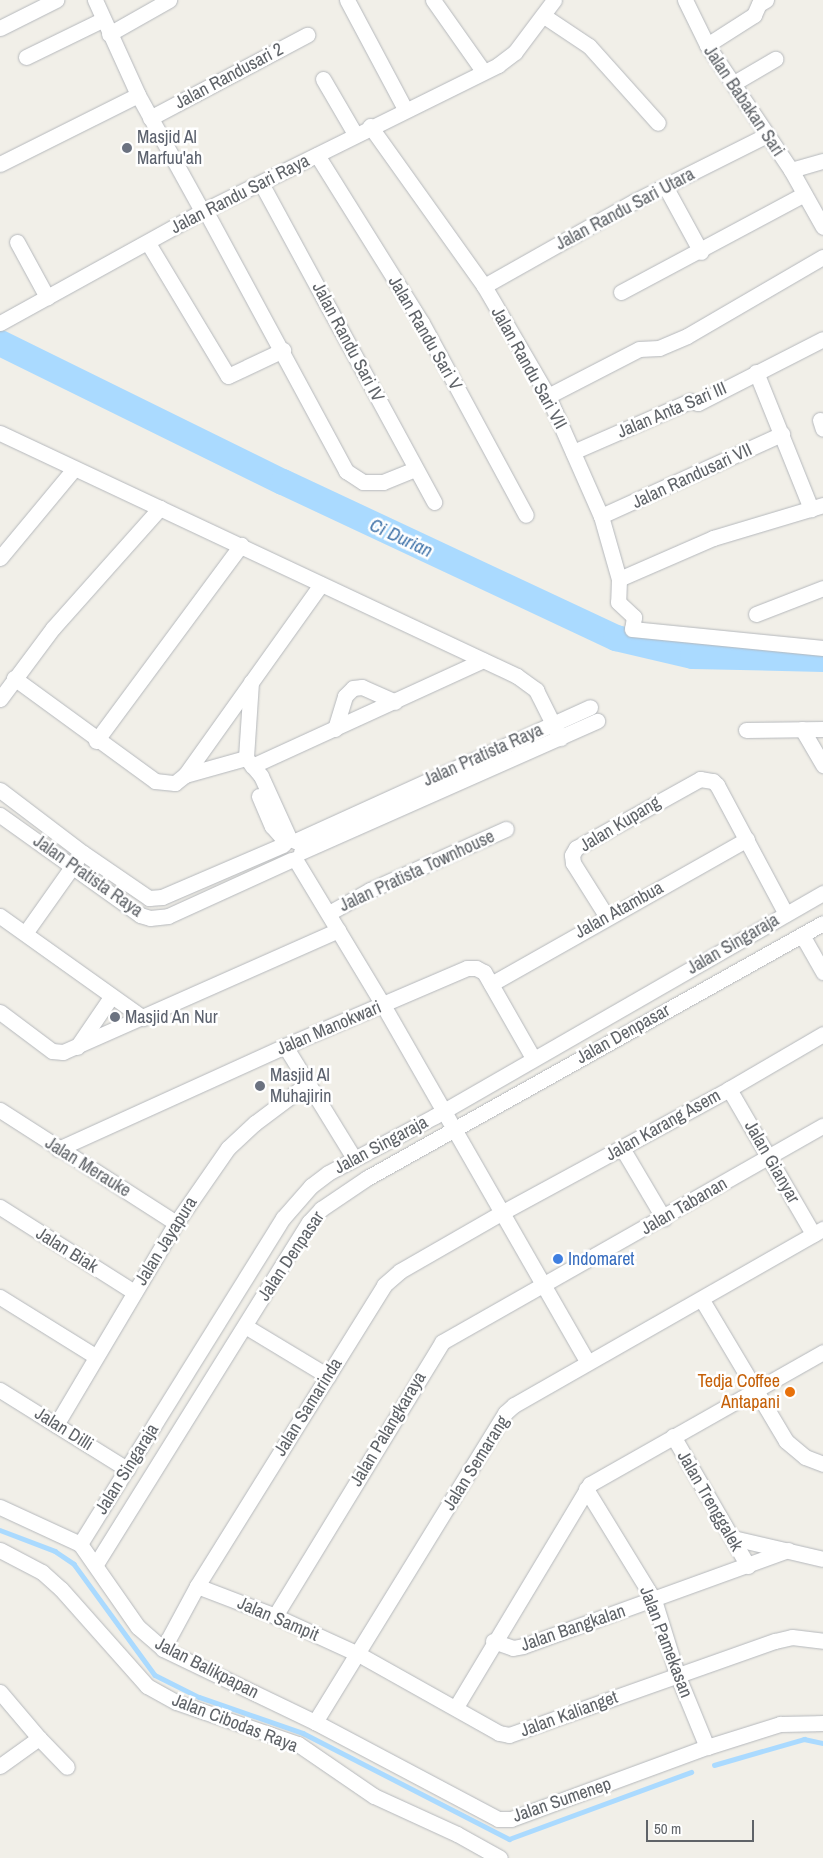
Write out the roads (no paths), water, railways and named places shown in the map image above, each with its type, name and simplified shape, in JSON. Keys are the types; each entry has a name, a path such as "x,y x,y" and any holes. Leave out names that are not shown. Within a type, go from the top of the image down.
{"street":[{"path":"0,28 56,0"},
{"path":"95,0 102,20 150,118 283,350 346,470 362,482 383,482 416,469"},
{"path":"109,34 169,0"},
{"path":"347,0 405,109"},
{"path":"433,0 483,71"},
{"name":"Jalan Randu Sari Raya","path":"1,323 203,210 483,71 514,52 544,16 554,0"},
{"name":"Jalan Babakan Sari","path":"685,0 706,45 734,83 791,170 823,160"},
{"path":"706,45 754,15 759,4 766,0"},
{"path":"544,16 589,46 658,123"},
{"path":"26,57 102,20"},
{"name":"Jalan Randusari 2","path":"150,118 307,35"},
{"path":"734,83 775,59"},
{"path":"323,79 355,134"},
{"path":"0,164 138,95"},
{"name":"Jalan Randu Sari VII","path":"370,126 484,286 548,396 601,516 619,579 618,602 634,617 632,629 823,648"},
{"name":"Jalan Randu Sari Utara","path":"484,286 666,186 767,135"},
{"name":"Jalan Randu Sari V","path":"317,155 422,323 526,515"},
{"path":"791,170 803,195 823,227"},
{"name":"Jalan Randu Sari IV","path":"261,182 434,502"},
{"path":"666,186 701,252"},
{"path":"621,292 701,252 803,195"},
{"path":"17,242 47,297"},
{"path":"148,242 228,376 283,350"},
{"path":"548,396 639,349 659,348 687,336 823,258"},
{"name":"Jalan Anta Sari III","path":"573,452 690,401 698,403 823,339"},
{"path":"619,579 713,538 817,507 782,434 756,372"},
{"path":"1,434 241,545 529,682 554,724 560,738"},
{"name":"Jalan Randusari VII","path":"601,516 782,434"},
{"path":"0,558 74,469"},
{"path":"160,508 53,628 5,688 96,741 155,781 168,784 185,775 249,762 335,729 483,660"},
{"path":"96,741 241,545"},
{"path":"185,775 321,584"},
{"path":"756,614 823,588"},
{"path":"252,681 249,762 261,776 292,849 587,1361"},
{"path":"335,729 345,696 352,688 362,687 395,702"},
{"name":"Jalan Pratista Raya","path":"0,814 140,915 159,918 292,849 590,707"},
{"name":"Jalan Pratista Raya","path":"0,790 135,890 157,898 292,849 597,721"},
{"path":"802,729 823,765"},
{"path":"746,730 802,729 821,732"},
{"name":"Jalan Kupang","path":"606,917 573,863 572,855 576,848 693,781 707,779 717,785 747,839"},
{"name":"Jalan Pratista Townhouse","path":"329,913 370,890 506,829"},
{"path":"747,839 786,914"},
{"name":"Jalan Atambua","path":"491,984 606,917 747,839"},
{"path":"26,932 83,853"},
{"name":"Jalan Singaraja","path":"80,1544 283,1218 311,1186 354,1158 449,1120 533,1058 823,893"},
{"path":"0,916 26,932 111,997 143,1018"},
{"name":"Jalan Denpasar","path":"96,1564 244,1326 321,1209 449,1120 823,923"},
{"path":"0,1012 58,1053 78,1047 338,930"},
{"path":"802,934 823,972"},
{"name":"Jalan Manokwari","path":"58,1149 285,1046 467,968 476,968 484,972 533,1058"},
{"path":"78,1047 111,997"},
{"name":"Jalan Karang Asem","path":"501,1213 729,1089 823,1034"},
{"path":"285,1046 354,1158"},
{"name":"Jalan Jayapura","path":"56,1424 176,1223 228,1148 307,1084"},
{"name":"Jalan Gianyar","path":"729,1089 769,1157 818,1232"},
{"name":"Jalan Merauke","path":"0,1110 176,1223"},
{"name":"Jalan Tabanan","path":"542,1283 664,1219 823,1126"},
{"path":"622,1148 664,1219"},
{"name":"Jalan Samarinda","path":"163,1649 197,1586 384,1284 400,1271 501,1213"},
{"name":"Jalan Biak","path":"3,1215 134,1292"},
{"name":"Jalan Semarang","path":"315,1722 505,1413 523,1398 587,1361 702,1300 818,1232"},
{"name":"Jalan Palangkaraya","path":"275,1616 438,1346 542,1283"},
{"path":"0,1298 95,1356"},
{"path":"702,1300 786,1441 805,1457 822,1463"},
{"path":"244,1326 328,1376"},
{"path":"456,1707 493,1642 586,1489 672,1436 823,1352"},
{"name":"Jalan Dilli","path":"0,1390 127,1469"},
{"name":"Jalan Trenggalek","path":"672,1436 748,1566"},
{"name":"Jalan Pamekasan","path":"586,1489 654,1600 678,1674 708,1747"},
{"name":"Jalan Balikpapan","path":"0,1507 80,1544 96,1564 138,1627 163,1649 315,1722"},
{"path":"733,1538 823,1559"},
{"name":"Jalan Cibodas Raya","path":"0,1550 42,1572 61,1589 147,1686 176,1702 298,1744 374,1796 457,1834 500,1858"},
{"name":"Jalan Bangkalan","path":"493,1642 513,1648 523,1646 788,1550"},
{"name":"Jalan Sampit","path":"197,1586 275,1616 358,1654"},
{"name":"Jalan Kalianget","path":"358,1654 456,1707 499,1733 520,1734 678,1674 775,1641 792,1638 823,1642"},
{"path":"0,1692 66,1767"},
{"name":"Jalan Sumenep","path":"315,1722 491,1817 505,1820 708,1747 780,1724 823,1723"},
{"path":"0,1766 39,1738"}],"waterway":[{"name":"Ci Durian","path":"0,343 283,482 616,638 693,656 823,659"},
{"path":"0,1530 55,1551 74,1564 155,1675 199,1697 303,1733 509,1839 691,1772"},
{"path":"714,1765 804,1739 823,1743"}],"place":[{"name":"Masjid Al Marfuu'ah","path":"127,148"},
{"name":"Masjid An Nur","path":"115,1017"},
{"name":"Masjid Al Muhajirin","path":"260,1086"},
{"name":"Indomaret","path":"558,1259"},
{"name":"Tedja Coffee Antapani","path":"790,1392"}]}
